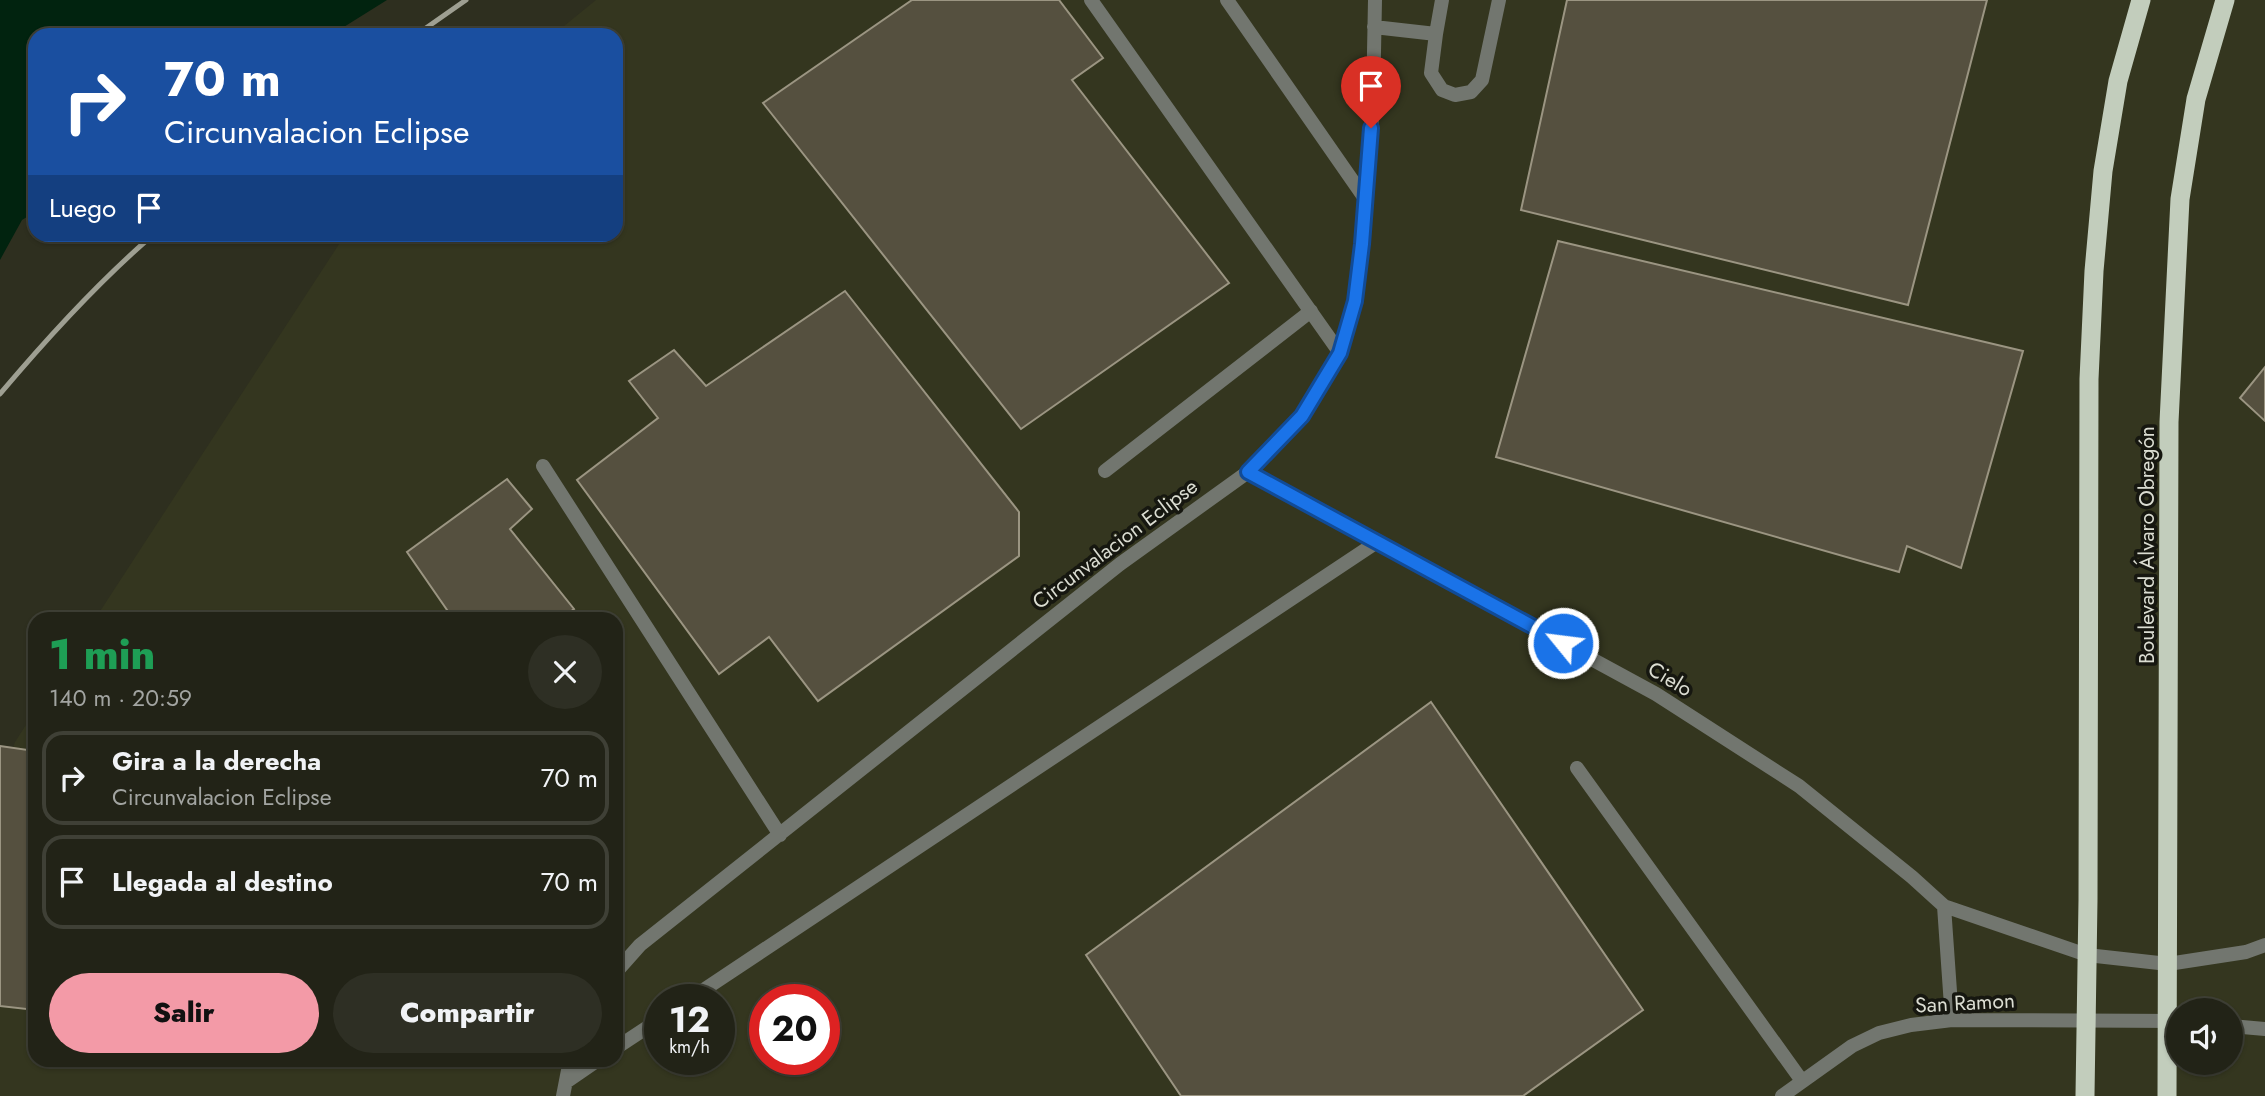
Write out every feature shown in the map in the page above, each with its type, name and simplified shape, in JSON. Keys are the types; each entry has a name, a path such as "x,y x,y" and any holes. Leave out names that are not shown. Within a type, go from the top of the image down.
{"highway":[{"path":"2085,1096 2088,468 2094,271 2103,171 2118,81 2141,0"},
{"name":"Boulevard Álvaro Obregón","path":"2171,998 2168,964 2169,422 2180,199 2196,99 2225,0"},
{"name":"Boulevard Álvaro Obregón","path":"2167,1096 2169,1075"}],"lane":[{"path":"1091,0 1340,353"},
{"path":"1227,0 1366,200"},
{"name":"Circunvalacion Eclipse","path":"623,964 640,944 1120,564 1248,472 1302,416 1340,353 1355,301 1373,104 1375,0"},
{"path":"1442,0 1431,73 1442,90 1455,94 1471,92 1482,80 1499,0"},
{"path":"1374,27 1436,33"},
{"path":"1105,471 1311,312"},
{"path":"543,466 780,835"},
{"name":"Cielo","path":"1248,472 1667,701 1799,786 1944,906"},
{"path":"713,984 1377,542"},
{"path":"1577,768 1802,1081"},
{"path":"1952,1020 1944,906 2087,955 2168,964 2246,952 2265,945"},
{"name":"San Ramon","path":"1782,1096 1852,1046 1879,1033 1911,1025 1952,1020 2166,1021"},
{"path":"2243,1027 2265,1029"},
{"path":"623,1043 644,1030"},
{"path":"564,1089 569,1067"},
{"path":"564,1089 590,1067"}],"shaded area":[{"path":"0,0 387,0 342,28 28,28 28,216 22,220 0,260"},
{"path":"596,0 2265,0 2265,1096 0,1096 0,786 15,742 28,722 28,1067 623,1067 623,612 100,612 340,242 623,242 623,28 562,28"}],"building":[{"path":"912,0 1059,0 1103,58 1072,80 1229,283 1021,429 763,103"},
{"path":"1567,0 1987,0 1908,305 1521,210"},
{"path":"1558,241 2023,351 1961,568 1907,546 1899,572 1496,457"},
{"path":"845,291 1019,512 1019,556 818,701 769,637 719,674 577,480 658,418 629,381 674,350 706,386"},
{"path":"2265,367 2265,421 2240,398"},
{"path":"507,479 532,509 510,529 574,609 570,612 448,612 407,552"},
{"path":"1431,702 1643,1010 1523,1096 1181,1096 1086,955"},
{"path":"0,746 28,750 28,1009 0,1006"}],"railway":[{"path":"426,28 466,0"},
{"path":"0,394 74,311 145,242"}],"route":[{"path":"1371,128 1355,301 1340,353 1302,416 1248,472 1563,643"}]}
